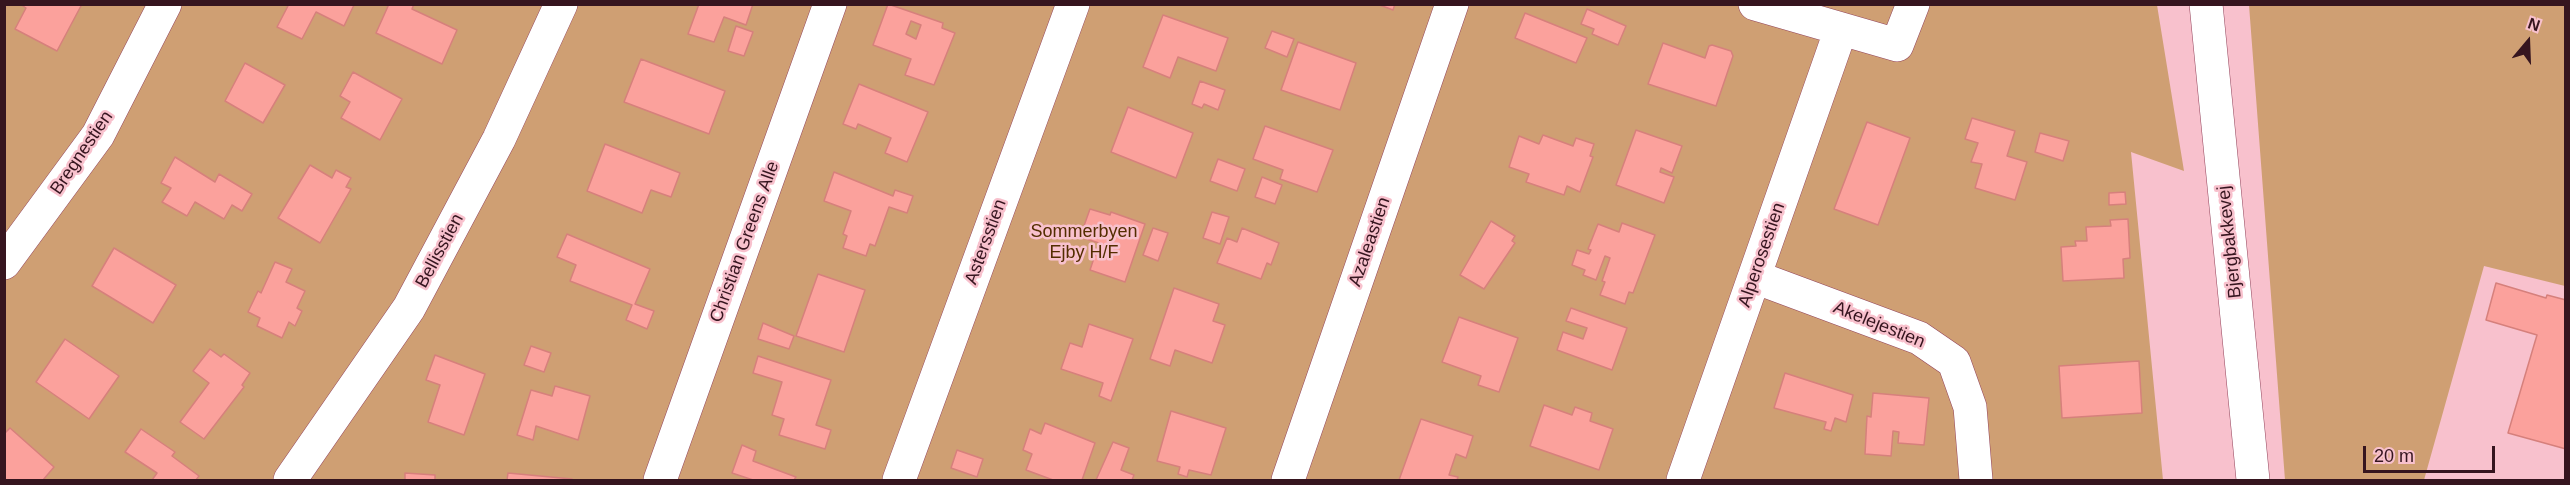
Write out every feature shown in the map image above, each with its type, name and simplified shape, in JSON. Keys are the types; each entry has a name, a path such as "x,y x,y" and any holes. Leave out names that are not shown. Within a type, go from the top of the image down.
{"street":[{"name":"Bregnestien","path":"4,263 98,135 165,4"},
{"name":"Bellisstien","path":"290,480 409,308 499,139 561,4"},
{"name":"Christian Greens Alle","path":"660,480 830,4"},
{"name":"Astersstien","path":"899,480 1073,4"},
{"name":"Azaleastien","path":"1288,480 1452,4"},
{"path":"1755,4 1897,45 1913,4"},
{"name":"Bjergbakkevej","path":"2206,4 2253,480"},
{"name":"Alperosestien","path":"1683,480 1841,29"},
{"name":"Akelejestien","path":"1755,277 1919,338 1954,362 1970,407 1977,480"}],"green space":[{"name":"Sommerbyen Ejby H/F","path":"4,5 2157,5 2184,171 2131,152 2163,480 5,480"},
{"path":"2249,5 2565,5 2565,286 2484,266 2424,480 2285,480"}],"building":[{"path":"20,4 82,4 57,51 15,29 26,8"},
{"path":"289,4 354,5 344,26 316,12 302,39 277,27"},
{"path":"389,4 414,4 412,9 457,30 442,64 376,33"},
{"path":"699,4 753,4 746,25 724,17 714,42 688,34"},
{"path":"888,4 943,23 942,28 955,33 934,85 905,75 911,59 873,45","holes":["911,21 921,25 916,39 906,34"]},
{"path":"1377,4 1395,4 1393,10"},
{"path":"1587,9 1626,26 1618,45 1592,34 1594,29 1581,24"},
{"path":"1525,13 1587,38 1576,63 1515,38"},
{"path":"1163,15 1228,38 1216,71 1178,57 1170,78 1143,67"},
{"path":"736,26 753,32 744,56 728,51"},
{"path":"1272,31 1294,39 1287,57 1265,48"},
{"path":"1298,42 1356,63 1340,110 1281,90"},
{"path":"1663,43 1705,58 1709,46 1712,45 1731,51 1733,56 1716,106 1648,84"},
{"path":"641,59 725,91 709,134 624,102"},
{"path":"245,63 285,85 263,123 225,101"},
{"path":"353,72 402,99 380,140 341,118 350,102 340,96"},
{"path":"1200,81 1225,90 1218,110 1204,104 1202,108 1192,104"},
{"path":"859,84 928,112 907,162 885,153 891,138 858,124 856,129 843,124"},
{"path":"1128,107 1193,133 1176,178 1111,152"},
{"path":"1972,118 2015,131 2007,156 2027,162 2015,200 1975,188 1982,164 1971,162 1978,143 1965,139"},
{"path":"1867,122 1910,138 1878,225 1834,209"},
{"path":"1265,126 1333,150 1317,192 1280,179 1283,170 1253,159"},
{"path":"1636,130 1682,146 1672,173 1661,168 1660,172 1674,177 1664,203 1616,185"},
{"path":"2040,133 2069,141 2063,161 2035,152"},
{"path":"1543,135 1573,146 1576,138 1594,144 1590,156 1593,157 1580,192 1567,186 1564,195 1526,182 1529,174 1509,167 1519,136 1539,144"},
{"path":"605,144 680,173 671,197 651,190 642,213 587,191"},
{"path":"175,157 215,182 219,174 252,194 242,211 232,205 224,219 195,202 187,216 162,202 171,188 161,183"},
{"path":"1218,159 1245,169 1237,191 1210,181"},
{"path":"310,165 332,178 336,170 351,178 346,187 351,189 320,243 278,218"},
{"path":"834,172 893,196 895,190 913,196 907,213 889,207 875,246 870,244 866,256 843,248 847,236 843,234 851,211 824,201"},
{"path":"1262,177 1282,185 1275,204 1255,197"},
{"path":"2125,192 2126,204 2109,205 2109,193"},
{"path":"1090,209 1110,215 1111,212 1145,224 1125,282 1090,270 1099,243 1080,237"},
{"path":"1212,212 1229,217 1220,244 1203,238"},
{"path":"2128,219 2130,258 2123,259 2124,278 2063,281 2061,247 2076,246 2075,241 2087,241 2086,227 2111,226 2110,220"},
{"path":"1491,221 1515,236 1512,241 1515,243 1484,289 1460,275"},
{"path":"1622,223 1655,235 1633,293 1629,292 1625,304 1600,295 1610,258 1605,256 1596,280 1583,275 1585,270 1572,265 1577,250 1589,254 1591,250 1588,249 1598,224 1619,232"},
{"path":"1153,228 1168,233 1158,261 1143,255"},
{"path":"1242,228 1279,243 1271,265 1267,263 1261,279 1217,263 1227,238 1237,242"},
{"path":"567,234 650,269 635,304 654,311 647,329 626,320 632,305 570,281 576,265 557,257"},
{"path":"114,248 176,285 153,323 92,286"},
{"path":"275,262 292,269 286,282 305,291 297,308 302,311 295,326 289,322 282,338 257,326 260,318 248,312 258,291 261,293"},
{"path":"818,274 865,290 844,352 796,336"},
{"path":"2496,283 2546,298 2547,295 2566,300 2566,449 2508,433 2537,335 2486,320"},
{"path":"1174,288 1219,304 1213,321 1225,325 1212,363 1175,350 1170,366 1150,359"},
{"path":"1571,308 1627,328 1612,370 1557,350 1563,332 1583,339 1587,328 1566,321"},
{"path":"1459,317 1518,338 1499,392 1478,385 1481,376 1442,362"},
{"path":"763,323 794,336 789,349 758,339"},
{"path":"1089,324 1133,339 1111,401 1099,396 1103,383 1061,369 1070,343 1082,347"},
{"path":"65,339 119,376 89,419 36,382"},
{"path":"531,346 551,353 544,372 524,365"},
{"path":"210,349 221,357 224,354 250,373 242,385 244,387 204,439 180,422 209,383 193,371"},
{"path":"435,355 485,374 464,435 428,422 440,385 426,380"},
{"path":"758,356 831,380 816,425 831,430 825,449 779,435 784,419 772,415 782,382 753,373"},
{"path":"2139,361 2142,413 2062,418 2059,366"},
{"path":"1785,373 1853,395 1846,422 1835,418 1831,431 1824,429 1826,422 1774,408"},
{"path":"555,386 590,396 578,440 536,426 533,440 517,435 531,390 552,396"},
{"path":"1873,393 1929,398 1924,445 1898,443 1899,432 1893,431 1891,456 1865,454 1867,416 1871,417"},
{"path":"1544,405 1572,415 1575,407 1592,413 1590,421 1613,429 1599,470 1530,446"},
{"path":"1171,411 1226,428 1211,475 1189,470 1187,477 1178,474 1180,467 1157,461"},
{"path":"1421,419 1473,436 1466,458 1456,454 1449,475 1458,477 1457,480 1399,480"},
{"path":"1045,423 1095,443 1082,480 1053,480 1026,470 1032,454 1023,450 1030,429 1041,434"},
{"path":"10,428 54,467 43,480 4,480 4,434"},
{"path":"141,429 175,452 172,456 199,476 196,480 152,480 157,473 125,452"},
{"path":"1113,442 1129,448 1121,470 1134,475 1132,480 1096,480"},
{"path":"742,445 756,451 753,461 796,477 794,480 753,480 732,473"},
{"path":"957,450 983,459 977,477 951,468"},
{"path":"405,473 435,475 435,480 405,480"},
{"path":"508,473 572,479 507,480"}]}
